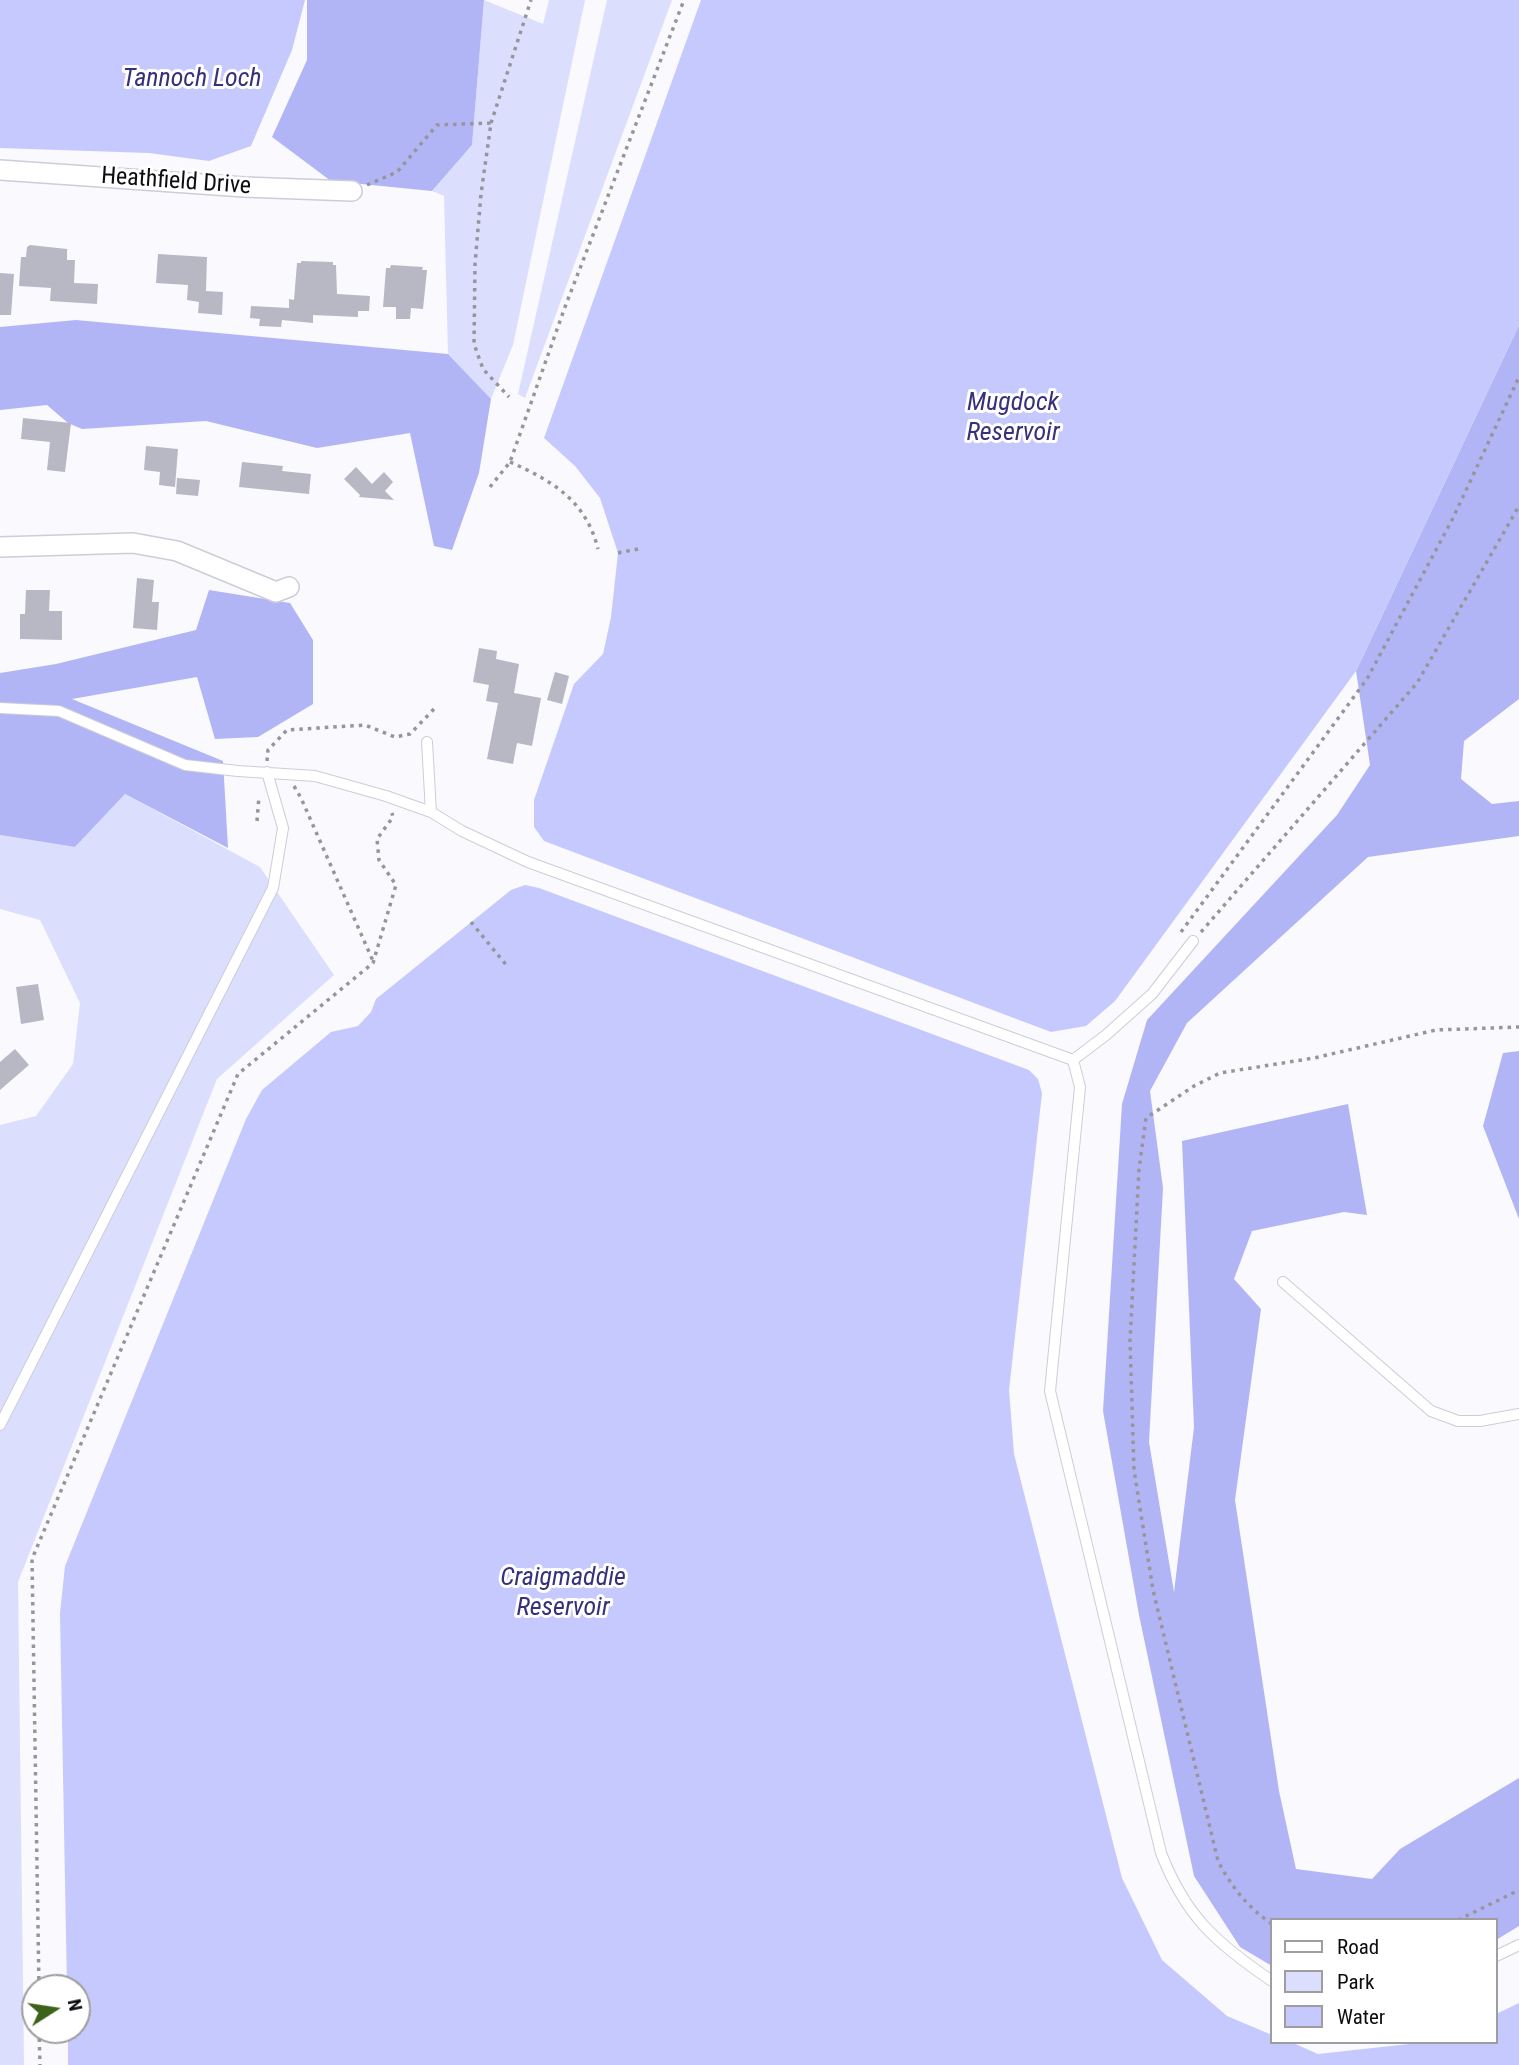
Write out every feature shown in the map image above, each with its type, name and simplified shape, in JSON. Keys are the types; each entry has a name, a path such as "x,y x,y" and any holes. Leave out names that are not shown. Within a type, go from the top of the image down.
{"street":[{"name":"Heathfield Drive","path":"0,170 244,187 352,191"},
{"path":"0,547 133,543 177,551 276,592 289,587"}],"lane":[{"path":"0,708 59,711 185,765 238,772 314,776 386,796 431,812 462,831 528,862 1073,1060"},
{"path":"427,742 431,812"},
{"path":"0,1425 273,888 283,828 267,772"},
{"path":"1073,1060 1152,994 1193,941"},
{"path":"1073,1060 1080,1087 1050,1391 1161,1853 1173,1884 1196,1918 1229,1951 1270,1980"},
{"path":"1283,1282 1431,1411 1458,1421 1480,1421 1519,1414"},
{"path":"1498,1955 1519,1945"}],"path":[{"path":"509,397 483,369 474,344 475,264 491,123 531,0"},
{"path":"490,487 510,462 565,307 684,0"},
{"path":"352,191 397,172 437,125 491,123"},
{"path":"1174,942 1367,679 1453,518 1519,377"},
{"path":"510,462 539,475 564,492 579,507 593,530 598,548"},
{"path":"1193,941 1417,682 1519,506"},
{"path":"618,553 638,549"},
{"path":"257,821 257,803 267,772 268,750 287,730 365,725 395,737 410,734 435,708"},
{"path":"285,774 301,798 373,963"},
{"path":"39,1974 32,1559 238,1074 373,963 396,885 379,860 377,839 393,817 386,796"},
{"path":"471,922 507,966"},
{"path":"1270,1923 1230,1885 1218,1861 1153,1590 1134,1470 1130,1341 1139,1169 1146,1118 1194,1086 1220,1073 1314,1058 1436,1030 1519,1027"},
{"path":"1462,1918 1519,1890"},
{"path":"39,2044 40,2065"}],"green space":[{"path":"484,0 543,24 549,0 585,0 513,345 491,399 448,354 444,196 432,191 472,145"},
{"path":"607,0 672,0 525,398 518,394"},
{"path":"125,794 260,867 334,975 217,1079 18,1582 23,1974 21,2044 24,2044 24,2065 0,2065 0,1125 36,1116 73,1064 80,1003 40,920 0,909 0,835 75,847"}],"shaded area":[{"path":"307,0 484,0 472,145 432,191 331,181 272,137 307,60"},
{"path":"76,320 448,354 491,399 479,473 452,550 434,546 410,433 317,448 206,421 82,429 68,423 47,405 0,410 0,327"},
{"path":"1519,325 1519,699 1464,741 1461,779 1492,804 1519,801 1519,836 1368,857 1187,1023 1150,1091 1163,1188 1149,1442 1174,1592 1194,1427 1182,1141 1348,1104 1367,1215 1344,1212 1252,1231 1234,1279 1261,1309 1235,1500 1279,1791 1296,1869 1372,1879 1400,1849 1519,1778 1519,1926 1498,1939 1498,1918 1270,1918 1270,1965 1240,1947 1194,1876 1139,1615 1103,1411 1122,1104 1147,1020 1337,815 1370,765 1356,671"},
{"path":"209,590 290,603 313,640 313,704 258,737 215,739 197,677 72,699 223,761 228,848 125,794 75,847 0,835 0,673 56,664 196,630"},
{"path":"1519,1051 1519,1219 1483,1126 1503,1053"}],"water":[{"name":"Tannoch Loch","path":"0,0 305,0 292,50 251,146 209,161 149,153 0,148"},
{"name":"Mugdock Reservoir","path":"701,0 1519,0 1519,325 1356,671 1115,1001 1086,1026 1051,1032 544,841 534,827 534,800 574,684 603,654 611,617 618,553 600,498 575,466 544,438"},
{"name":"Craigmaddie Reservoir","path":"525,885 1029,1070 1038,1079 1042,1093 1009,1390 1014,1454 1122,1878 1162,1960 1227,2016 1270,2034 1270,2044 1296,2044 1318,2054 1409,2044 1498,2044 1498,2013 1519,2003 1519,2065 68,2065 68,2044 91,2044 91,1974 67,1974 60,1613 65,1566 246,1119 262,1090 331,1032 358,1026 371,1012 376,999 511,890"}],"building":[{"path":"30,245 67,249 67,260 75,260 74,283 98,284 97,304 50,301 51,288 19,286 21,257 26,257 27,247"},
{"path":"158,254 207,257 206,291 223,292 222,315 198,313 199,302 187,300 188,285 156,283"},
{"path":"333,262 333,265 336,265 337,294 370,296 369,311 358,311 358,317 313,315 313,323 282,320 281,327 259,326 260,319 250,318 251,306 289,308 289,299 294,300 297,263"},
{"path":"391,265 423,267 422,270 427,270 423,309 411,308 410,319 396,319 396,307 383,307 386,268"},
{"path":"0,273 14,274 11,315 0,315"},
{"path":"23,418 71,423 65,472 47,470 50,442 21,439"},
{"path":"146,446 178,449 175,487 159,485 160,472 144,470"},
{"path":"242,462 283,466 282,471 311,474 309,494 239,487"},
{"path":"356,467 372,484 384,472 393,482 385,491 394,500 359,497 344,479"},
{"path":"177,478 200,480 198,496 176,494"},
{"path":"137,578 154,580 152,602 159,602 157,630 133,628"},
{"path":"26,590 50,590 49,611 62,611 62,640 20,639 20,614 25,614"},
{"path":"479,648 497,651 496,659 519,664 514,693 541,698 532,746 517,743 513,764 487,759 498,703 486,701 489,685 473,682"},
{"path":"555,672 569,676 562,704 547,700"},
{"path":"38,984 44,1020 21,1024 16,987"},
{"path":"15,1049 29,1065 0,1090 0,1062"}]}
